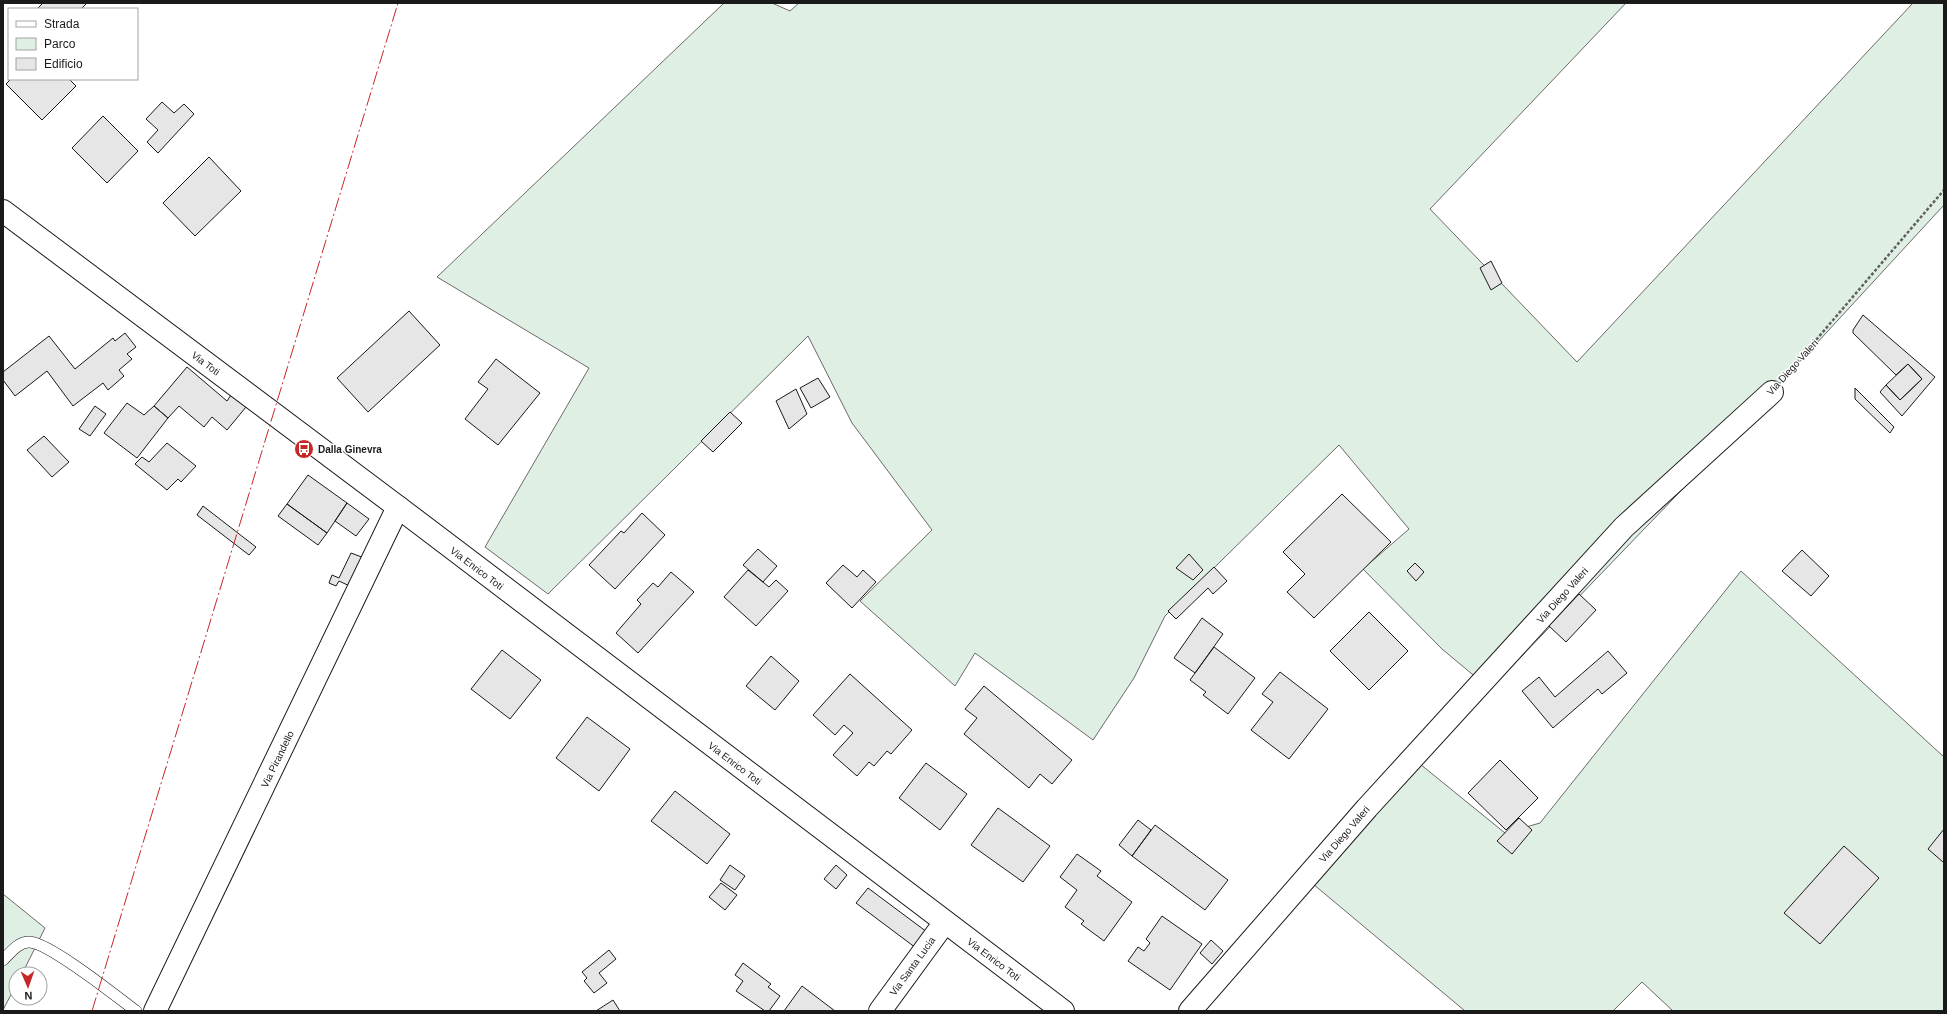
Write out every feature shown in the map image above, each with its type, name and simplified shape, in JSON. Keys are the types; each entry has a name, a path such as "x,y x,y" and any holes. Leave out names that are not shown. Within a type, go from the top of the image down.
{"street":[{"name":"Via Toti","path":"3,211 403,511"},
{"name":"Via Diego Valeri","path":"1190,1011 1366,808 1624,527 1701,455 1772,392"},
{"name":"Via Enrico Toti","path":"403,511 1062,1011"},
{"name":"Via Pirandello","path":"155,1011 403,511"},
{"name":"Via Santa Lucia","path":"880,1011 944,922"}],"lane":[{"path":"3,960 21,943 31,942 54,952 136,1011"}],"path":[{"name":"Via Diego Valeri","path":"1772,392 1944,190"}],"green space":[{"path":"724,3 772,3 790,11 799,3 1626,3 1430,209 1577,362 1913,3 1944,3 1944,205 1675,497 1490,689 1442,649 1363,569 1409,529 1339,445 1165,616 1134,678 1093,740 975,653 955,686 860,601 932,530 852,423 808,336 548,594 485,547 589,368 437,277"},
{"path":"1741,571 1944,757 1944,1011 1673,1011 1642,982 1613,1011 1465,1011 1313,884 1420,764 1505,833 1540,823"},
{"path":"3,894 45,928 26,966 8,966 8,1000 3,1010"}],"building":[{"path":"43,3 87,3 82,8 38,8"},
{"path":"10,80 70,80 76,86 42,120 6,84"},
{"path":"162,102 174,113 184,104 194,114 158,153 147,142 158,130 146,119"},
{"path":"103,116 138,151 107,183 72,148"},
{"path":"209,157 241,191 195,236 163,203"},
{"path":"1491,261 1502,283 1491,290 1480,268"},
{"path":"409,311 440,345 368,412 337,378"},
{"path":"1863,315 1935,377 1902,416 1880,392 1886,385 1900,400 1922,379 1908,364 1896,375 1853,333 1853,330"},
{"path":"125,333 136,347 127,354 132,359 119,370 124,376 108,390 103,383 73,406 47,371 15,396 3,380 3,372 49,336 75,369 113,338 115,341"},
{"path":"496,359 540,393 498,445 465,419 488,389 478,382"},
{"path":"1908,364 1922,379 1900,400 1886,385"},
{"path":"187,367 227,401 231,395 246,407 227,430 212,417 204,427 179,406 168,418 154,406"},
{"path":"818,378 830,397 811,408 800,388"},
{"path":"1855,388 1894,427 1890,433 1855,399"},
{"path":"796,389 807,414 789,429 776,401"},
{"path":"127,403 144,415 154,406 168,418 137,458 104,433"},
{"path":"95,406 106,414 90,436 79,429"},
{"path":"730,412 742,423 713,452 701,441"},
{"path":"44,436 69,462 52,477 27,450"},
{"path":"167,443 196,466 181,482 178,479 167,490 135,464 142,457 149,462"},
{"path":"308,475 347,503 327,533 287,504"},
{"path":"1342,494 1391,542 1314,618 1287,592 1305,574 1283,552"},
{"path":"347,503 369,519 356,536 335,521"},
{"path":"287,504 327,533 318,545 278,516"},
{"path":"203,506 256,547 249,555 197,515"},
{"path":"642,513 665,535 615,589 589,565 621,531 624,533"},
{"path":"758,549 777,566 763,582 743,565"},
{"path":"1802,550 1829,576 1811,596 1782,571"},
{"path":"351,553 367,559 356,589 339,581 336,586 329,583 332,575 339,578"},
{"path":"1189,554 1203,570 1193,580 1176,568"},
{"path":"1415,563 1424,572 1416,581 1407,571"},
{"path":"843,565 857,577 863,570 876,582 852,608 826,583"},
{"path":"1214,567 1227,581 1213,594 1208,588 1176,619 1168,611"},
{"path":"748,570 769,587 776,580 788,591 756,626 724,597"},
{"path":"671,572 694,592 638,653 616,633 641,604 637,600 653,583 658,587"},
{"path":"1579,594 1596,610 1566,642 1549,626"},
{"path":"1369,612 1408,651 1369,690 1330,651"},
{"path":"1202,618 1223,634 1195,673 1174,658"},
{"path":"1214,647 1255,678 1228,714 1203,695 1206,692 1190,680"},
{"path":"502,650 541,680 510,719 471,689"},
{"path":"1608,651 1627,673 1602,694 1598,689 1553,728 1522,691 1539,677 1555,697"},
{"path":"771,656 799,681 775,710 746,686"},
{"path":"1280,672 1328,709 1289,759 1251,730 1273,702 1262,694"},
{"path":"850,674 912,730 891,754 887,751 874,766 869,762 857,776 833,755 853,733 844,725 835,735 813,715"},
{"path":"984,686 1072,760 1052,784 1040,774 1029,788 964,734 977,718 965,709"},
{"path":"587,717 630,749 599,791 556,758"},
{"path":"1500,760 1538,798 1506,830 1468,793"},
{"path":"926,763 967,794 940,830 899,798"},
{"path":"675,791 730,834 707,864 651,821"},
{"path":"998,808 1050,846 1023,882 971,845"},
{"path":"1519,818 1532,830 1512,854 1497,841"},
{"path":"1138,820 1151,830 1132,856 1119,845"},
{"path":"1155,825 1228,880 1205,910 1132,856"},
{"path":"1944,829 1944,861 1943,862 1928,849"},
{"path":"1844,846 1879,878 1820,944 1784,913"},
{"path":"1077,854 1101,871 1097,876 1132,902 1104,941 1081,924 1084,921 1065,907 1077,890 1060,877"},
{"path":"730,865 745,876 735,890 720,880"},
{"path":"836,865 847,875 836,889 824,879"},
{"path":"721,883 737,895 725,910 709,897"},
{"path":"868,888 931,935 920,951 856,903"},
{"path":"1162,916 1202,944 1170,990 1128,961 1138,947 1144,951 1150,943 1146,939"},
{"path":"1211,940 1223,951 1212,964 1200,953"},
{"path":"609,950 616,959 599,973 607,983 594,993 584,981 587,978 582,972"},
{"path":"743,963 771,984 768,987 780,996 769,1011 765,1011 736,991 743,981 735,975"},
{"path":"802,986 835,1011 784,1011"},
{"path":"613,1000 620,1011 596,1011"}],"power":[{"path":"92,1011 398,3"}],"place":[{"name":"Dalla Ginevra","path":"304,449"}]}
